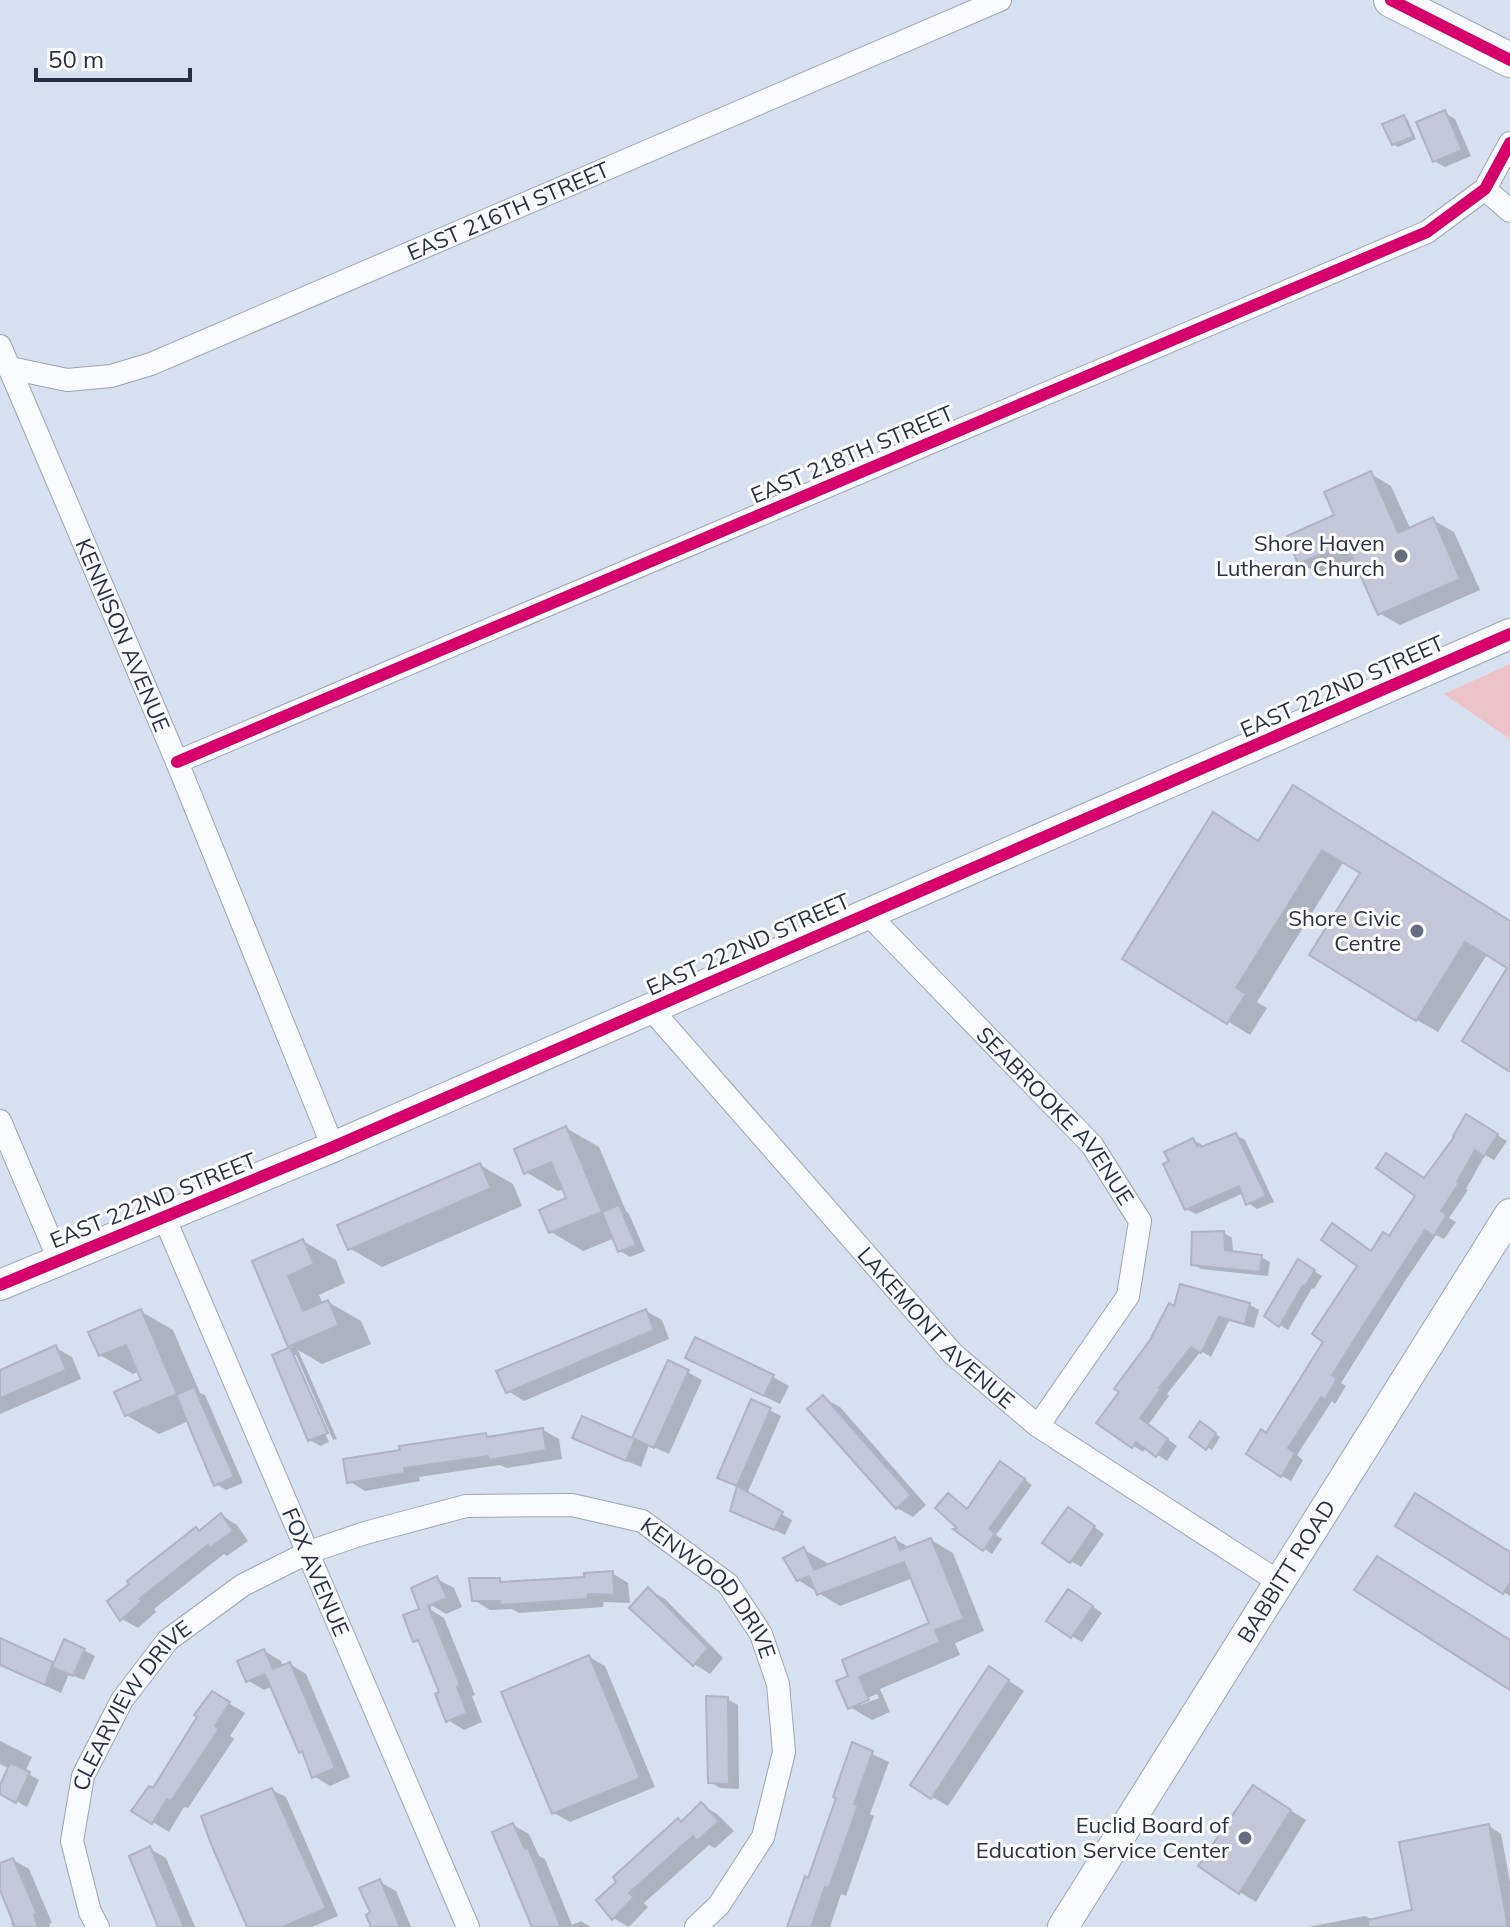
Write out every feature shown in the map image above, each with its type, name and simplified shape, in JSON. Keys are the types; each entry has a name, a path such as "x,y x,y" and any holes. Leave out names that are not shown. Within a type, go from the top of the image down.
{"main road":[{"path":"1398,2 1510,60"}],"street":[{"name":"EAST 216TH STREET","path":"5,366 67,380 111,376 151,364 1000,0"},
{"name":"EAST 218TH STREET","path":"177,762 1427,232 1485,189 1510,143"},
{"path":"1485,189 1510,211"},
{"name":"KENNISON AVENUE","path":"0,346 5,366 177,762 333,1147"},
{"name":"EAST 222ND STREET","path":"0,1285 333,1147 1510,634"},
{"name":"SEABROOKE AVENUE","path":"868,914 1092,1145 1140,1221 1128,1296 1038,1426"},
{"name":"LAKEMONT AVENUE","path":"651,1009 953,1354 1038,1426 1279,1582"},
{"path":"0,1121 59,1260"},
{"name":"BABBITT ROAD","path":"1063,1927 1510,1214"},
{"name":"FOX AVENUE","path":"164,1217 468,1927"},
{"name":"KENWOOD DRIVE","path":"309,1552 365,1533 466,1506 572,1505 642,1521 728,1584 761,1634 778,1684 784,1752 763,1837 719,1905 696,1927"},
{"name":"CLEARVIEW DRIVE","path":"98,1927 90,1912 72,1841 83,1776 122,1700 168,1640 243,1585 309,1552"}],"shaded area":[{"path":"1510,664 1510,739 1444,694"}],"building":[{"path":"1445,110 1462,150 1433,162 1416,122"},
{"path":"1404,115 1413,137 1392,145 1382,124"},
{"name":"Shore Haven Lutheran Church","path":"1371,471 1398,533 1433,517 1460,579 1378,615 1346,543 1298,564 1287,536 1334,515 1324,492"},
{"name":"Shore Civic Centre","path":"1293,785 1510,921 1510,1072 1462,1041 1507,968 1465,942 1416,1021 1309,955 1360,873 1322,850 1236,988 1246,994 1227,1024 1122,959 1213,812 1258,841"},
{"path":"1466,1114 1498,1134 1484,1156 1475,1150 1441,1211 1447,1214 1434,1236 1425,1230 1332,1375 1337,1379 1325,1400 1321,1397 1288,1448 1295,1453 1281,1477 1246,1454 1261,1429 1266,1433 1323,1342 1312,1334 1357,1266 1321,1240 1332,1223 1371,1251 1383,1232 1389,1236 1415,1196 1376,1168 1386,1153 1424,1178 1454,1137"},
{"path":"566,1126 602,1212 549,1233 539,1210 566,1198 551,1162 524,1174 514,1149"},
{"path":"1236,1133 1266,1196 1246,1205 1239,1186 1185,1210 1163,1164 1169,1161 1164,1152 1193,1138 1201,1147"},
{"path":"480,1163 491,1188 348,1250 337,1225"},
{"path":"619,1205 636,1245 618,1252 602,1212"},
{"path":"1224,1231 1225,1250 1262,1255 1260,1272 1191,1265 1192,1232"},
{"path":"303,1239 314,1264 288,1276 303,1311 328,1300 339,1325 288,1347 252,1261"},
{"path":"1298,1259 1315,1270 1279,1327 1264,1316"},
{"path":"1180,1284 1250,1303 1245,1324 1219,1317 1201,1353 1191,1347 1140,1418 1168,1439 1156,1457 1136,1442 1132,1448 1096,1423 1119,1392 1114,1389 1150,1340 1169,1303 1174,1306"},
{"path":"141,1309 177,1394 125,1416 114,1392 141,1380 126,1345 99,1356 88,1332"},
{"path":"646,1309 654,1330 506,1393 496,1371"},
{"path":"695,1337 774,1375 764,1396 685,1358"},
{"path":"56,1345 66,1370 0,1398 0,1370"},
{"path":"290,1347 328,1433 308,1441 272,1355"},
{"path":"668,1360 689,1370 654,1448 635,1439 626,1461 572,1438 582,1416 632,1438"},
{"path":"194,1387 234,1477 214,1486 176,1395"},
{"path":"823,1395 911,1495 896,1509 807,1409"},
{"path":"751,1399 771,1408 737,1486 717,1478"},
{"path":"1200,1421 1216,1433 1206,1450 1189,1437"},
{"path":"543,1428 546,1450 489,1460 488,1456 404,1468 405,1473 347,1483 343,1459 400,1450 399,1446"},
{"path":"1000,1461 1025,1479 989,1529 995,1533 983,1551 953,1529 957,1528 935,1508 948,1493 967,1509"},
{"path":"737,1486 783,1512 774,1530 730,1511"},
{"path":"1415,1493 1510,1552 1510,1582 1503,1594 1395,1526"},
{"path":"1068,1507 1095,1526 1070,1563 1042,1543"},
{"path":"221,1513 233,1531 210,1548 208,1545 139,1599 142,1601 120,1621 107,1601 129,1584 127,1581 196,1527 199,1531"},
{"path":"895,1537 900,1550 931,1538 964,1619 935,1630 940,1642 859,1677 869,1700 848,1709 836,1681 848,1676 842,1660 929,1623 904,1562 817,1595 809,1576 797,1581 783,1558 804,1547 814,1570"},
{"path":"1377,1556 1510,1640 1510,1690 1354,1590"},
{"path":"613,1571 614,1595 588,1594 587,1599 501,1605 500,1601 472,1601 469,1578 500,1578 500,1582 584,1577 584,1573"},
{"path":"437,1576 447,1598 428,1606 460,1685 457,1687 467,1713 446,1722 435,1694 439,1692 418,1640 413,1642 403,1615 419,1609 411,1588"},
{"path":"648,1587 708,1648 693,1666 629,1608"},
{"path":"1068,1589 1093,1606 1071,1638 1046,1621"},
{"path":"0,1638 53,1662 45,1685 0,1665"},
{"path":"64,1639 85,1649 73,1676 52,1667"},
{"path":"264,1649 273,1669 290,1662 335,1768 312,1778 265,1674 246,1682 237,1661"},
{"path":"589,1655 640,1778 552,1814 501,1692"},
{"path":"989,1666 1009,1680 931,1799 910,1785"},
{"path":"212,1691 230,1702 215,1726 219,1729 152,1824 131,1811 149,1786 153,1788 197,1717 194,1715"},
{"path":"706,1696 728,1697 729,1784 708,1783"},
{"path":"852,1742 873,1751 829,1888 825,1887 811,1927 787,1927 805,1876 808,1878"},
{"path":"10,1763 30,1772 16,1803 0,1794 0,1785"},
{"name":"Euclid Board of Education Service Center","path":"1253,1785 1291,1810 1239,1894 1198,1866"},
{"path":"272,1788 326,1908 283,1927 247,1927 201,1816"},
{"path":"701,1802 719,1821 697,1841 693,1836 629,1893 634,1897 612,1920 596,1900 616,1882 613,1877 678,1818 681,1822"},
{"path":"513,1823 525,1849 528,1848 561,1927 532,1927 492,1832"},
{"path":"1489,1824 1508,1927 1368,1927 1368,1920 1412,1910 1399,1842"},
{"path":"150,1846 184,1927 158,1927 129,1856"},
{"path":"13,1858 37,1914 34,1915 38,1927 15,1927 0,1890 0,1863"},
{"path":"380,1879 400,1927 371,1927 366,1915 370,1912 359,1888"}],"cycle path":[{"path":"1391,0 1510,60"},
{"path":"177,762 1427,232 1485,189 1510,143"},
{"path":"0,1285 333,1147 1510,634"}],"place":[{"name":"Shore Haven Lutheran Church","path":"1401,556"},
{"name":"Shore Civic Centre","path":"1417,931"},
{"name":"Euclid Board of Education Service Center","path":"1245,1838"}]}
